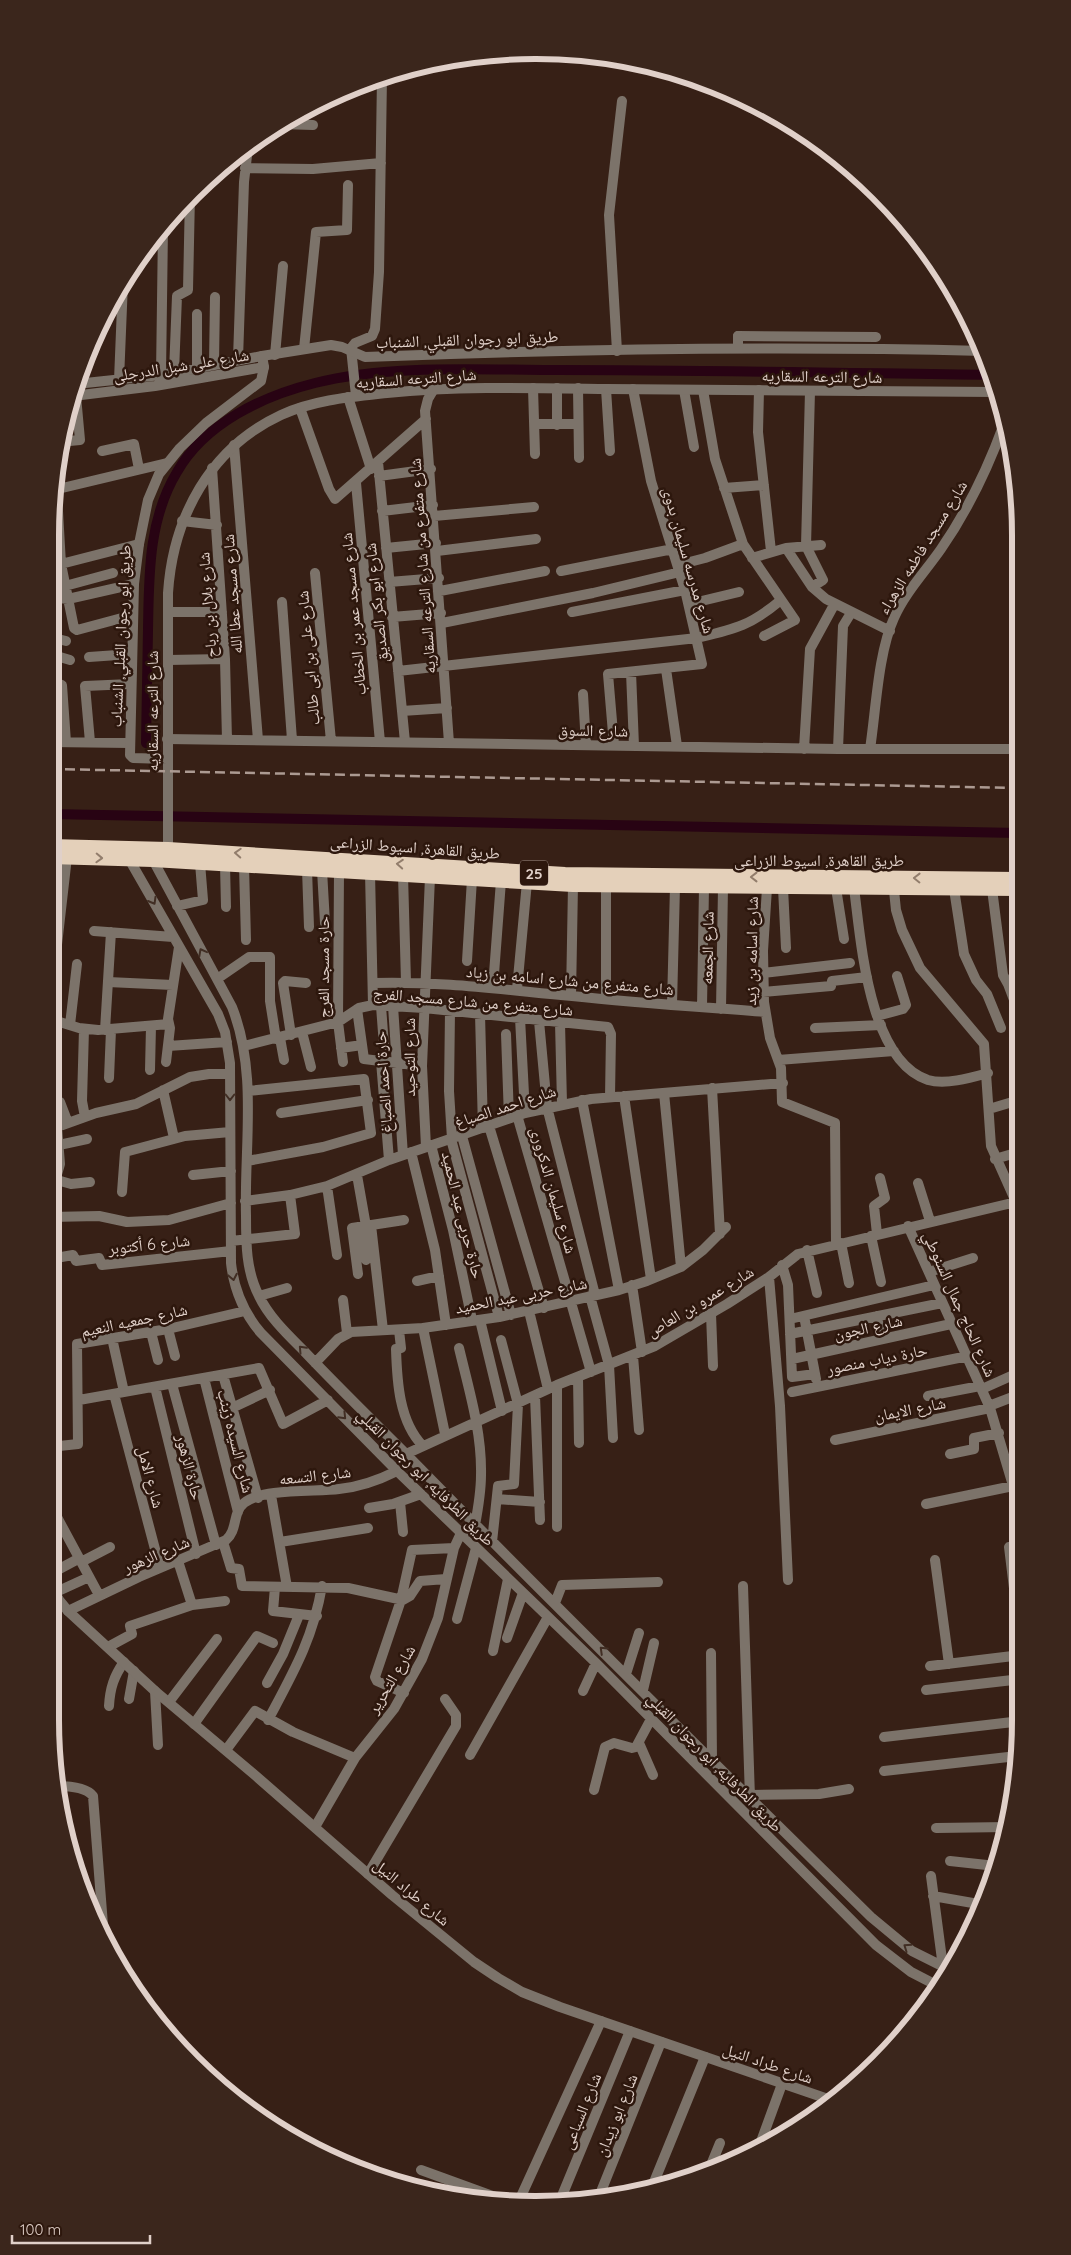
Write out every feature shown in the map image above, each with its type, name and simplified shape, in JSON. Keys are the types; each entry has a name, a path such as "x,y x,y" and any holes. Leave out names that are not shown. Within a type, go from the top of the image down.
{"highway":[{"name":"طريق القاهرة, اسيوط الزراعى","path":"59,846 168,849 472,879 573,885 854,888 893,883 954,889 1012,889"},
{"name":"طريق القاهرة, اسيوط الزراعى","path":"59,857 153,860 403,875 424,873 573,875 893,883 1012,879"}],"street":[{"path":"351,351 355,343 372,336 375,329 380,272 382,84"},
{"path":"617,351 609,215 622,101"},
{"path":"295,124 313,125"},
{"path":"238,359 247,156"},
{"path":"245,168 313,169 381,163"},
{"path":"304,349 316,232 347,230 348,186"},
{"path":"174,372 177,295 188,290 190,207"},
{"path":"161,375 163,238"},
{"path":"275,354 283,266"},
{"path":"214,364 215,297"},
{"path":"119,380 122,298"},
{"path":"197,314 197,368"},
{"path":"738,348 738,336 876,337 876,349"},
{"path":"852,337 852,348"},
{"name":"طريق ابو رجوان القبلي, الشنباب","path":"262,356 331,345 342,347 364,358 738,348 852,348 975,352"},
{"name":"شارع ابو بكر الصديق","path":"351,351 353,394 376,469 382,511 405,742"},
{"path":"262,356 264,367"},
{"name":"شارع على شبل الدرجلى","path":"84,383 161,375 262,356"},
{"name":"طريق ابو رجوان القبلي, الشنباب","path":"167,759 133,758 130,755 134,584 139,544 148,500 156,481 167,463 206,423 257,386 264,376 264,367"},
{"name":"شارع على شبل الدرجلى","path":"80,395 155,386 264,367"},
{"path":"533,388 536,454"},
{"path":"557,388 557,425"},
{"path":"578,388 579,458"},
{"name":"شارع الترعه السقاريه","path":"168,849 168,612 172,556 182,521 195,493 212,468 234,445 265,423 300,408 353,394 434,389 578,388 990,392"},
{"name":"شارع متفرع من شارع الترعه السقاريه","path":"434,389 426,405 426,419 437,547 450,743"},
{"path":"606,389 610,451"},
{"name":"شارع مدرسه سليمان بدوى","path":"614,745 608,675 701,666 689,604 651,481 633,389"},
{"path":"684,390 694,447"},
{"path":"704,390 712,445 743,544 795,621 764,636"},
{"path":"759,390 758,432 771,552"},
{"path":"810,391 806,546 823,579 812,587"},
{"path":"68,441 80,440 76,408"},
{"path":"300,408 333,498 336,499 376,469 426,419"},
{"path":"535,424 578,424"},
{"name":"شارع مسجد فاطمه الزهراء","path":"870,749 885,646 890,631 905,597 935,558 966,509 985,473 1001,432"},
{"path":"102,451 134,444 139,470"},
{"name":"شارع مسجد عطا الله","path":"234,445 258,740"},
{"path":"62,488 167,463"},
{"name":"شارع بلال بن رباح","path":"212,468 225,659 227,740"},
{"path":"376,469 431,469"},
{"name":"شارع مسجد عمر بن الخطاب","path":"356,483 380,742"},
{"path":"724,488 764,485"},
{"path":"382,511 433,505"},
{"path":"434,516 534,507"},
{"path":"182,521 217,524"},
{"path":"386,548 437,547 536,539"},
{"path":"61,564 139,544"},
{"path":"392,618 441,618 593,593 679,568 743,544"},
{"path":"752,558 786,548 821,545"},
{"path":"786,548 812,587 834,605 890,631"},
{"path":"561,572 673,549"},
{"path":"59,556 75,630 133,615"},
{"path":"440,591 545,571"},
{"path":"65,586 113,573"},
{"name":"شارع على بن ابى طالب","path":"315,573 330,741"},
{"path":"389,582 439,578"},
{"path":"59,598 68,599 134,584"},
{"path":"572,612 685,590"},
{"path":"689,604 739,592"},
{"path":"398,671 697,638 745,626 760,618 781,600"},
{"path":"282,602 292,740"},
{"path":"804,749 810,649 834,605"},
{"path":"168,612 222,612"},
{"path":"838,749 843,626 850,612"},
{"path":"59,639 66,641"},
{"path":"89,657 132,654"},
{"path":"59,657 70,660"},
{"path":"168,660 225,659"},
{"path":"666,669 677,746"},
{"path":"631,672 634,746"},
{"path":"59,682 61,683 66,742"},
{"path":"90,742 85,686 132,684"},
{"path":"583,694 586,745"},
{"path":"402,711 447,708"},
{"name":"شارع السوق","path":"167,739 804,749 1012,749"},
{"path":"59,742 130,743"},
{"path":"59,927 67,857"},
{"name":"طريق الطرفايه, ابو رجوان القبلي","path":"129,859 218,1014 227,1042 230,1074 231,1246 235,1288 245,1310 261,1333 397,1471 596,1663 876,1945 911,1972 933,1983"},
{"name":"طريق الطرفايه, ابو رجوان القبلي","path":"153,860 232,1007 244,1046 248,1091 245,1201 246,1240 249,1266 259,1296 283,1329 315,1363 492,1542 884,1929 912,1951 942,1967"},
{"path":"177,906 203,900 200,863"},
{"path":"225,865 226,907"},
{"path":"244,866 246,940"},
{"path":"307,869 309,927"},
{"path":"322,870 325,923"},
{"name":"حارة مسجد الفرج","path":"339,871 338,1022 344,1062"},
{"path":"370,873 372,982 384,1046"},
{"name":"شارع التوحيد","path":"424,873 427,982 422,1066 428,1146"},
{"path":"403,875 406,982"},
{"path":"467,962 472,879"},
{"path":"493,987 501,881"},
{"path":"517,989 527,882"},
{"path":"893,883 896,910 910,950 934,986 982,1040 986,1049 991,1146 995,1160 1012,1181"},
{"path":"571,996 573,885"},
{"path":"606,886 606,999"},
{"path":"672,1005 675,886"},
{"path":"702,1007 704,887"},
{"name":"شارع الجمعه","path":"721,1009 723,887"},
{"name":"شارع اسامه بن زيد","path":"767,888 763,992 770,1038 778,1060 783,1083 782,1102 834,1123 838,1243"},
{"path":"783,888 786,948"},
{"path":"836,888 844,939"},
{"path":"854,888 867,977 879,1020 894,1051 911,1069 929,1080 958,1080 988,1073"},
{"path":"954,889 964,954 976,980 987,994 1000,1028"},
{"path":"992,889 1003,975 1012,994"},
{"path":"94,931 174,937"},
{"path":"109,1078 108,982 111,932"},
{"path":"166,1062 172,986 179,947"},
{"path":"217,980 249,957 270,957 270,1001 284,1060"},
{"path":"763,972 850,962"},
{"path":"70,1025 77,964"},
{"path":"816,1028 879,1020 903,1009 906,1005 897,976"},
{"path":"763,992 831,986 832,981 867,977"},
{"path":"291,1035 283,983 285,981 306,983"},
{"path":"108,982 172,986"},
{"name":"شارع متفرع من شارع اسامه بن زياد","path":"372,982 427,982 493,987 571,996 765,1012"},
{"name":"شارع متفرع من شارع مسجد الفرج","path":"244,1046 278,1039 338,1022 357,1009 377,1006 424,1008 608,1027 612,1034 610,1097"},
{"name":"حارة احمد الصباغ","path":"393,1006 396,1063 407,1153 425,1203 446,1325"},
{"path":"218,1014 232,1007"},
{"path":"357,1009 364,1059 422,1066"},
{"path":"450,1011 449,1091 455,1138 499,1317"},
{"path":"480,1014 486,1127 544,1308"},
{"path":"517,1115 520,1018"},
{"path":"540,1021 547,1107 609,1365 613,1438"},
{"path":"59,1022 84,1029 108,1030 169,1024"},
{"path":"560,1023 562,1103"},
{"path":"150,1070 151,1026"},
{"path":"84,1029 82,1101 84,1117"},
{"path":"302,1032 311,1067"},
{"path":"506,1034 517,1115"},
{"path":"168,1046 227,1042"},
{"path":"341,1048 362,1045"},
{"path":"778,1060 894,1051"},
{"path":"380,1061 389,1160"},
{"path":"59,1126 102,1111 131,1106 196,1076 230,1074"},
{"path":"247,1161 370,1135 368,1100 364,1079 248,1091"},
{"name":"شارع احمد الصباغ","path":"245,1201 290,1195 327,1186 407,1153 517,1115 562,1103 610,1097 783,1083"},
{"name":"شارع حربى عبد الحميد","path":"347,1333 423,1328 511,1315 619,1290 680,1266 723,1230 712,1088"},
{"path":"163,1090 174,1138"},
{"path":"664,1093 680,1266"},
{"path":"624,1096 651,1279"},
{"path":"281,1113 368,1100"},
{"path":"582,1100 619,1290"},
{"path":"60,1102 68,1123"},
{"path":"989,1109 1012,1102"},
{"name":"شارع سليمان الدكرورى","path":"517,1115 591,1372"},
{"path":"122,1192 124,1152 174,1138 230,1132"},
{"path":"455,1138 511,1315"},
{"path":"59,1146 87,1139"},
{"name":"حارة حربى عبد الحميد","path":"428,1146 454,1230 476,1320 502,1411"},
{"path":"995,1160 1012,1154"},
{"path":"193,1176 230,1171"},
{"path":"357,1175 383,1330"},
{"path":"880,1178 886,1198 874,1206 874,1235 881,1282"},
{"path":"59,1181 71,1184 90,1182"},
{"path":"918,1182 930,1221"},
{"path":"327,1186 337,1255"},
{"path":"231,1246 246,1240 295,1234 290,1195"},
{"path":"59,1217 99,1216 127,1222 169,1220 231,1203"},
{"name":"شارع عمرو بن العاص","path":"406,1454 445,1434 502,1411 553,1387 638,1354 711,1314 769,1276 794,1256 808,1250 1012,1203"},
{"path":"358,1274 352,1228 404,1220"},
{"path":"366,1226 366,1260"},
{"name":"شارع الحاج جمال السنوطي","path":"908,1226 990,1407 1012,1482"},
{"path":"838,1243 849,1283"},
{"name":"شارع 6 أكتوبر","path":"59,1259 73,1255 76,1261 99,1258 102,1264 231,1246"},
{"path":"808,1250 818,1293"},
{"path":"928,1272 973,1258"},
{"path":"782,1265 787,1279 793,1378 815,1374"},
{"path":"417,1280 439,1276"},
{"path":"769,1276 780,1406 788,1580"},
{"path":"632,1285 638,1354 639,1430"},
{"path":"790,1319 934,1285"},
{"path":"259,1296 287,1288"},
{"path":"315,1363 347,1333 344,1300"},
{"path":"790,1334 942,1303"},
{"name":"شارع جمعيه النعيم","path":"59,1446 78,1444 78,1344 168,1329 245,1310"},
{"path":"529,1311 553,1387 557,1528"},
{"path":"711,1314 713,1366"},
{"path":"804,1316 817,1386"},
{"path":"877,1316 881,1339"},
{"name":"شارع الجون","path":"792,1359 951,1324"},
{"path":"423,1328 445,1434"},
{"path":"168,1329 175,1356"},
{"path":"399,1330 401,1348 396,1350 398,1388 410,1429 423,1446"},
{"path":"151,1332 158,1360"},
{"name":"شارع الامل","path":"112,1338 119,1393 160,1568"},
{"path":"492,1542 499,1485 514,1484 518,1404 501,1340"},
{"path":"459,1348 476,1422 481,1474 475,1525"},
{"name":"حارة دياب منصور","path":"792,1392 968,1356"},
{"path":"79,1400 260,1368 283,1424 328,1400"},
{"path":"223,1375 258,1498"},
{"path":"928,1396 981,1387 1012,1375"},
{"path":"578,1377 579,1443"},
{"name":"شارع السيده زينب","path":"204,1378 238,1512"},
{"path":"172,1384 219,1544 231,1568 239,1569 241,1586 322,1586 358,1589 401,1600 410,1596 420,1581 446,1579"},
{"name":"حارة الزهور","path":"155,1387 196,1554"},
{"path":"232,1408 270,1390"},
{"path":"535,1396 540,1520"},
{"name":"شارع الايمان","path":"835,1440 990,1407 1012,1397"},
{"path":"950,1454 974,1449 974,1438 999,1433"},
{"name":"شارع التسعه","path":"238,1512 245,1503 258,1498 290,1491 350,1488 374,1482 397,1471"},
{"path":"926,1504 1012,1486"},
{"path":"369,1508 400,1502 421,1494"},
{"path":"271,1495 287,1587"},
{"path":"497,1499 540,1502"},
{"path":"400,1502 403,1532"},
{"path":"219,1544 235,1530 238,1512"},
{"path":"59,1521 99,1595"},
{"path":"280,1542 368,1528"},
{"name":"شارع التحرير","path":"315,1827 355,1758 404,1693 422,1660 435,1627 454,1548 461,1533"},
{"name":"شارع الزهور","path":"68,1611 99,1595 219,1544"},
{"path":"59,1570 110,1547"},
{"path":"1009,1547 1012,1572"},
{"path":"404,1693 377,1681 375,1677 401,1600 413,1549 454,1548"},
{"path":"457,1619 476,1548"},
{"path":"935,1560 949,1664"},
{"path":"178,1561 192,1605"},
{"path":"59,1594 89,1576"},
{"path":"493,1651 508,1579"},
{"path":"554,1603 562,1585 658,1582"},
{"path":"268,1720 297,1666 317,1616 322,1586"},
{"path":"743,1586 750,1797 819,1794 849,1789"},
{"path":"275,1587 273,1611 317,1616"},
{"path":"507,1638 523,1593"},
{"path":"108,1647 132,1635 130,1626 192,1605 225,1601"},
{"name":"شارع طراد النيل","path":"59,1603 155,1691 226,1750 368,1874 452,1944 498,1978 522,1992 825,2099"},
{"path":"267,1682 283,1654 299,1614"},
{"path":"470,1755 548,1617"},
{"path":"626,1674 639,1633"},
{"path":"194,1724 257,1636 273,1643"},
{"path":"168,1702 217,1639"},
{"path":"643,1690 654,1643"},
{"path":"711,1653 712,1760"},
{"path":"930,1666 1012,1656"},
{"path":"109,1706 110,1690 115,1675 124,1662"},
{"path":"583,1691 596,1663"},
{"path":"129,1699 134,1670"},
{"path":"926,1690 1012,1680"},
{"path":"155,1691 158,1745"},
{"path":"368,1874 456,1726 456,1715 445,1699"},
{"path":"226,1750 255,1711 268,1720 355,1758"},
{"path":"594,1790 603,1750 606,1745 614,1743 634,1748 640,1744 651,1719"},
{"path":"884,1737 1012,1722"},
{"path":"640,1744 653,1775"},
{"path":"884,1771 1010,1757"},
{"path":"64,1787 90,1792 94,1796 103,1918"},
{"path":"936,1828 1000,1827"},
{"path":"950,1861 989,1865"},
{"path":"931,1876 945,1963"},
{"path":"934,1896 975,1903"},
{"path":"521,2196 601,2021"},
{"name":"شارع السباعى","path":"562,2195 630,2031"},
{"name":"شارع ابو زيدان","path":"601,2192 661,2042"},
{"path":"654,2181 705,2057"},
{"path":"762,2138 782,2084"},
{"path":"712,2162 720,2143"},
{"path":"421,2170 485,2193"}],"waterway":[{"path":"146,743 150,569 155,529 160,509 167,490 177,472 203,439 237,414 256,404 295,389 344,377 435,369 984,375"},
{"path":"59,814 1012,833"}],"railway":[{"path":"59,769 1012,788"}]}
